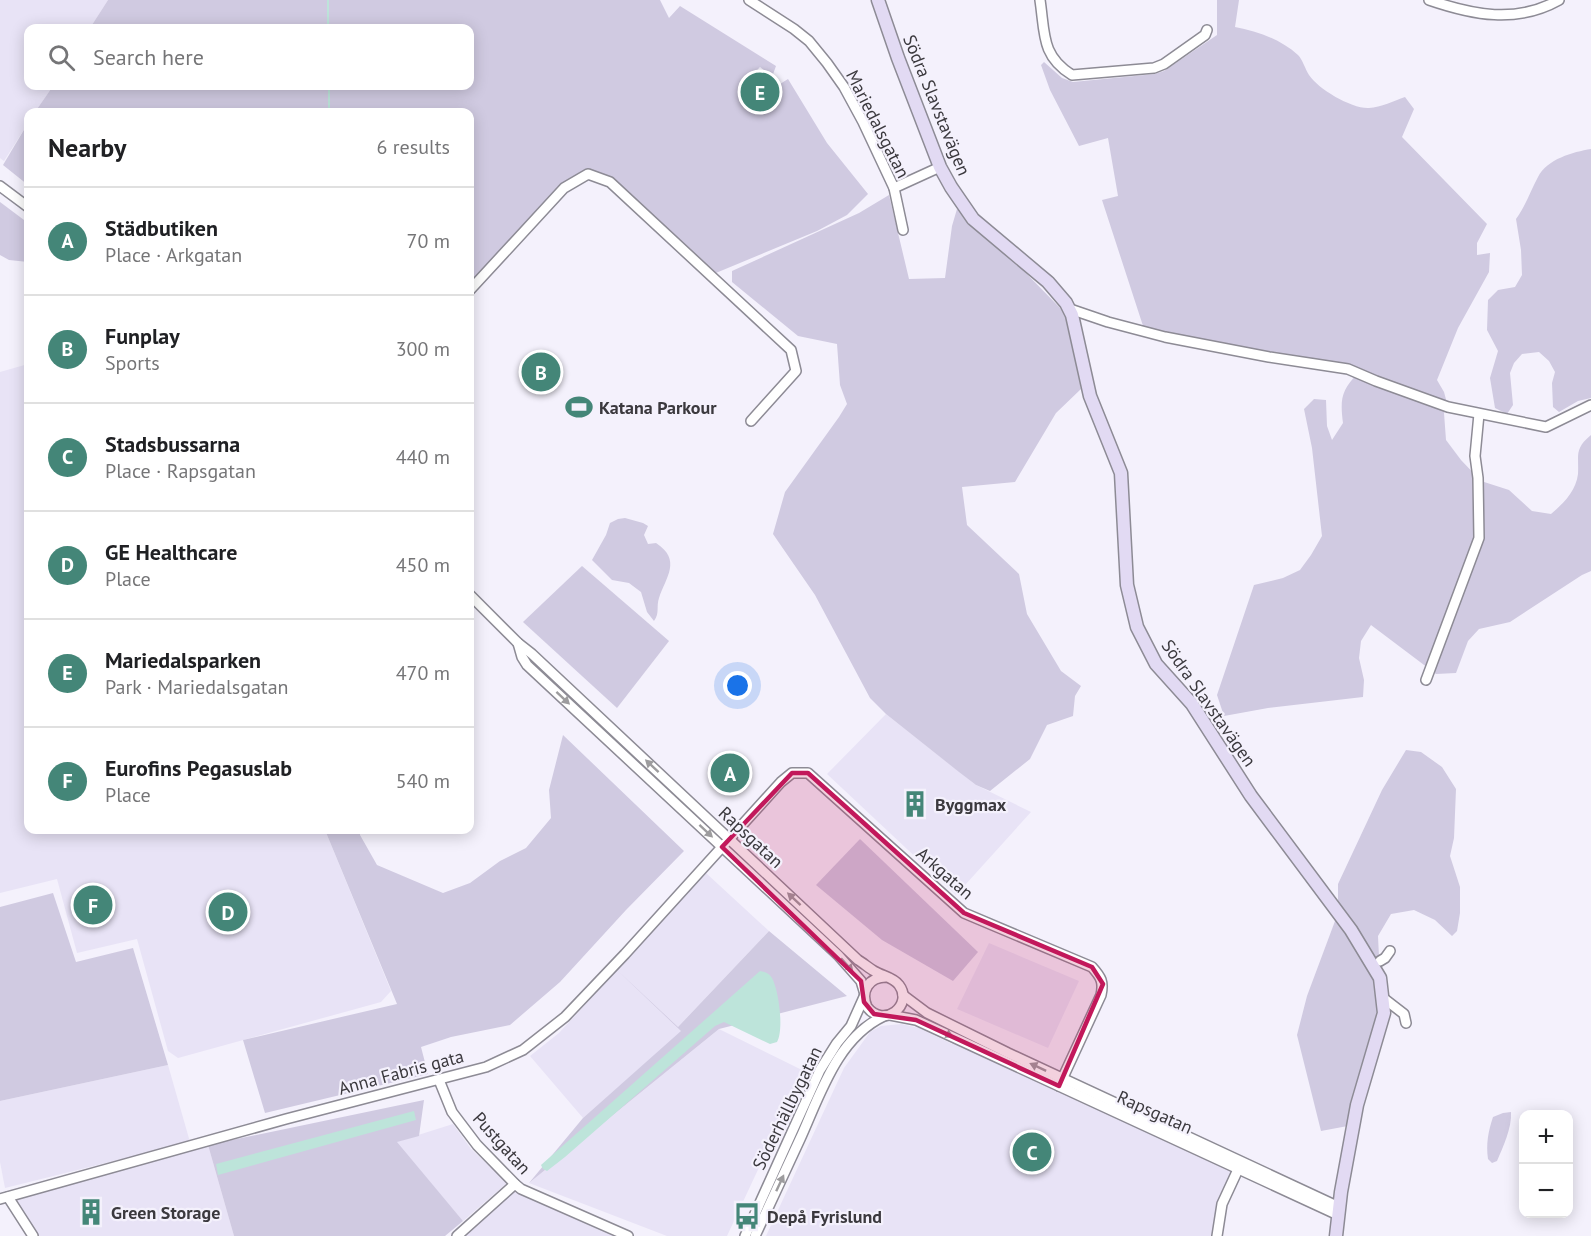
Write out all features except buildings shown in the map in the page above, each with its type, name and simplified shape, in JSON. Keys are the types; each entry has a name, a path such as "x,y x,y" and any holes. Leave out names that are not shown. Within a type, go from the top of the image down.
{"street":[{"name":"Mariedalsgatan","path":"749,0 798,32 827,63 851,99 894,188 903,230"},
{"name":"Södra Slavstavägen","path":"878,0 940,167 968,213 1048,282 1070,309 1090,396 1121,473 1127,585 1137,627 1156,664 1192,704 1251,796 1351,930 1380,978 1384,1013 1357,1105 1336,1236"},
{"path":"1040,0 1048,53 1061,68 1072,75 1154,68 1164,64 1205,35 1207,30"},
{"path":"1429,0 1459,10 1507,16 1536,10 1559,0"},
{"path":"894,188 940,167"},
{"path":"474,286 564,188 588,174 610,182 791,350 796,370 751,421"},
{"path":"0,186 24,204"},
{"path":"1070,309 1165,337 1348,369 1437,403 1546,427 1591,405"},
{"path":"1426,680 1479,538 1478,478 1475,456 1479,414"},
{"name":"Rapsgatan","path":"474,599 518,643 858,960 886,977"},
{"name":"Rapsgatan","path":"518,643 527,665 844,961 861,981 864,994"},
{"name":"Arkgatan","path":"729,838 781,782 792,773 808,773 964,913 1092,967 1099,974 1103,984 1101,995 1061,1082"},
{"name":"Anna Fabris gata","path":"4,1198 286,1119 486,1067 524,1050 565,1017 729,838"},
{"path":"1380,961 1390,951"},
{"path":"886,977 898,983 903,994 900,1007 887,1016 870,1011 864,994 870,982 886,977"},
{"name":"Söderhällbygatan","path":"745,1236 820,1070 851,1026 864,994"},
{"name":"Rapsgatan","path":"903,994 927,1013 1061,1082"},
{"path":"1382,997 1407,1015"},
{"name":"Rapsgatan","path":"887,1016 916,1020 1061,1082 1339,1211"},
{"name":"Söderhällbygatan","path":"755,1236 838,1060 858,1033 867,1025 887,1016"},
{"name":"Pustgatan","path":"439,1080 452,1112 477,1145 521,1189 628,1236"},
{"path":"1217,1236 1222,1204 1240,1165"},
{"path":"457,1236 515,1184"},
{"path":"4,1198 33,1236"}],"highlighted area":[{"path":"792,773 808,773 964,913 1092,967 1103,984 1059,1086 916,1020 874,1014 864,1002 861,981 722,847"}],"shaded area":[{"path":"0,0 108,0 93,24 24,24 24,90 50,90 38,108 24,108 24,129 4,161 0,158"},
{"path":"108,0 660,0 669,18 680,6 776,66 772,77 760,67 748,80 750,101 758,106 753,98 751,86 758,75 769,83 767,88 770,97 780,84 788,79 827,143 868,194 847,215 817,231 711,275 610,182 588,174 564,188 474,286 474,108 38,108 50,90 474,90 474,24 93,24"},
{"path":"1217,0 1239,0 1235,27 1268,36 1284,44 1300,57 1313,80 1336,97 1354,105 1369,108 1405,97 1414,109 1402,137 1487,224 1477,243 1477,255 1490,253 1489,272 1458,328 1437,380 1444,392 1448,407 1444,413 1446,440 1461,460 1481,481 1509,490 1532,511 1551,514 1575,486 1580,448 1591,435 1591,571 1510,622 1479,629 1468,641 1456,673 1436,674 1371,625 1361,641 1359,658 1364,680 1363,697 1268,708 1224,716 1217,695 1254,585 1283,578 1300,570 1322,536 1312,448 1304,409 1314,399 1326,400 1327,426 1332,440 1343,423 1342,401 1345,390 1358,373 1145,332 1102,200 1118,196 1108,138 1079,146 1050,90 1041,65 1044,62 1062,78 1073,82 1155,74 1164,71 1217,35"},
{"path":"24,130 24,182 3,165"},
{"path":"1591,149 1591,398 1578,401 1559,412 1553,407 1552,383 1555,372 1549,361 1539,352 1522,354 1514,363 1510,373 1513,405 1507,414 1495,408 1490,378 1498,351 1487,330 1488,300 1498,290 1515,287 1522,275 1516,219 1542,171 1561,157"},
{"path":"889,195 909,279 945,278 952,226 957,209 1019,266 1064,312 1073,342 1081,389 1056,413 1015,482 962,487 967,525 1019,574 1027,614 1061,671 1081,686 1075,696 1073,716 1047,725 1030,759 990,791 976,785 959,772 886,714 870,698 815,595 773,534 785,492 847,404 840,385 837,344 798,336 732,282 732,271 859,213"},
{"path":"0,202 24,220 24,262 9,260 0,255"},
{"path":"24,365 24,834 327,834 391,991 381,1002 178,1058 168,1051 137,939 77,953 57,879 0,893 0,372"},
{"path":"625,518 648,526 644,535 648,544 656,543 664,549 670,562 670,569 659,598 654,621 647,612 641,592 629,583 612,580 592,560 610,523"},
{"path":"582,566 669,641 617,708 523,622"},
{"path":"886,714 976,785 1031,812 956,895 827,774"},
{"path":"563,735 684,851 560,982 510,1025 451,1037 421,1047 428,1074 265,1113 243,1040 397,1004 327,834 360,834 377,865 443,893 470,883 500,861 526,848 551,818 549,790"},
{"path":"1406,750 1421,752 1442,767 1456,789 1454,838 1450,856 1460,887 1457,931 1452,936 1435,920 1414,910 1391,914 1378,936 1384,1013 1353,1125 1321,1131 1297,1035 1307,996 1338,913 1338,884 1382,790"},
{"path":"860,839 978,952 953,981 882,940 816,885"},
{"path":"706,873 769,931 678,1027 682,1031 583,1118 530,1056 559,1033"},
{"path":"53,893 76,962 133,948 168,1065 0,1101 0,907"},
{"path":"769,931 847,996 719,1029 529,1183 583,1118 681,1031 617,970 678,1027"},
{"path":"989,943 1079,981 1048,1048 957,1009"},
{"path":"760,971 771,976 777,992 780,1029 777,1042 770,1044 724,1022 715,1026 565,1157 547,1171 543,1169 541,1165"},
{"path":"901,1024 919,1028 952,1044 956,1038 1239,1168 1222,1204 1217,1236 766,1236 844,1068 870,1032 881,1026"},
{"path":"719,1029 804,1071 727,1236 667,1236 529,1183"},
{"path":"168,1065 190,1142 5,1188 0,1162 0,1101"},
{"path":"424,1100 419,1136 397,1142 463,1221 445,1236 234,1236 208,1145"},
{"path":"414,1111 416,1120 218,1175 216,1164"},
{"path":"1511,1112 1504,1144 1497,1161 1492,1163 1488,1159 1487,1148 1493,1117"},
{"path":"453,1124 471,1149 507,1183 463,1221 396,1142"},
{"path":"208,1145 234,1236 33,1236 8,1197"},
{"path":"514,1189 618,1236 463,1236"}],"waterway":[{"path":"328,0 328,24"},
{"path":"329,90 329,108"}],"place":[{"name":"Mariedalsparken","path":"760,92"},
{"name":"Funplay","path":"541,372"},
{"name":"Katana Parkour","path":"579,407"},
{"name":"Städbutiken","path":"730,773"},
{"name":"Byggmax","path":"915,804"},
{"name":"Eurofins Pegasuslab","path":"93,905"},
{"name":"GE Healthcare","path":"228,912"},
{"name":"Stadsbussarna","path":"1032,1152"},
{"name":"Green Storage","path":"91,1212"},
{"name":"Depå Fyrislund","path":"747,1216"}]}
